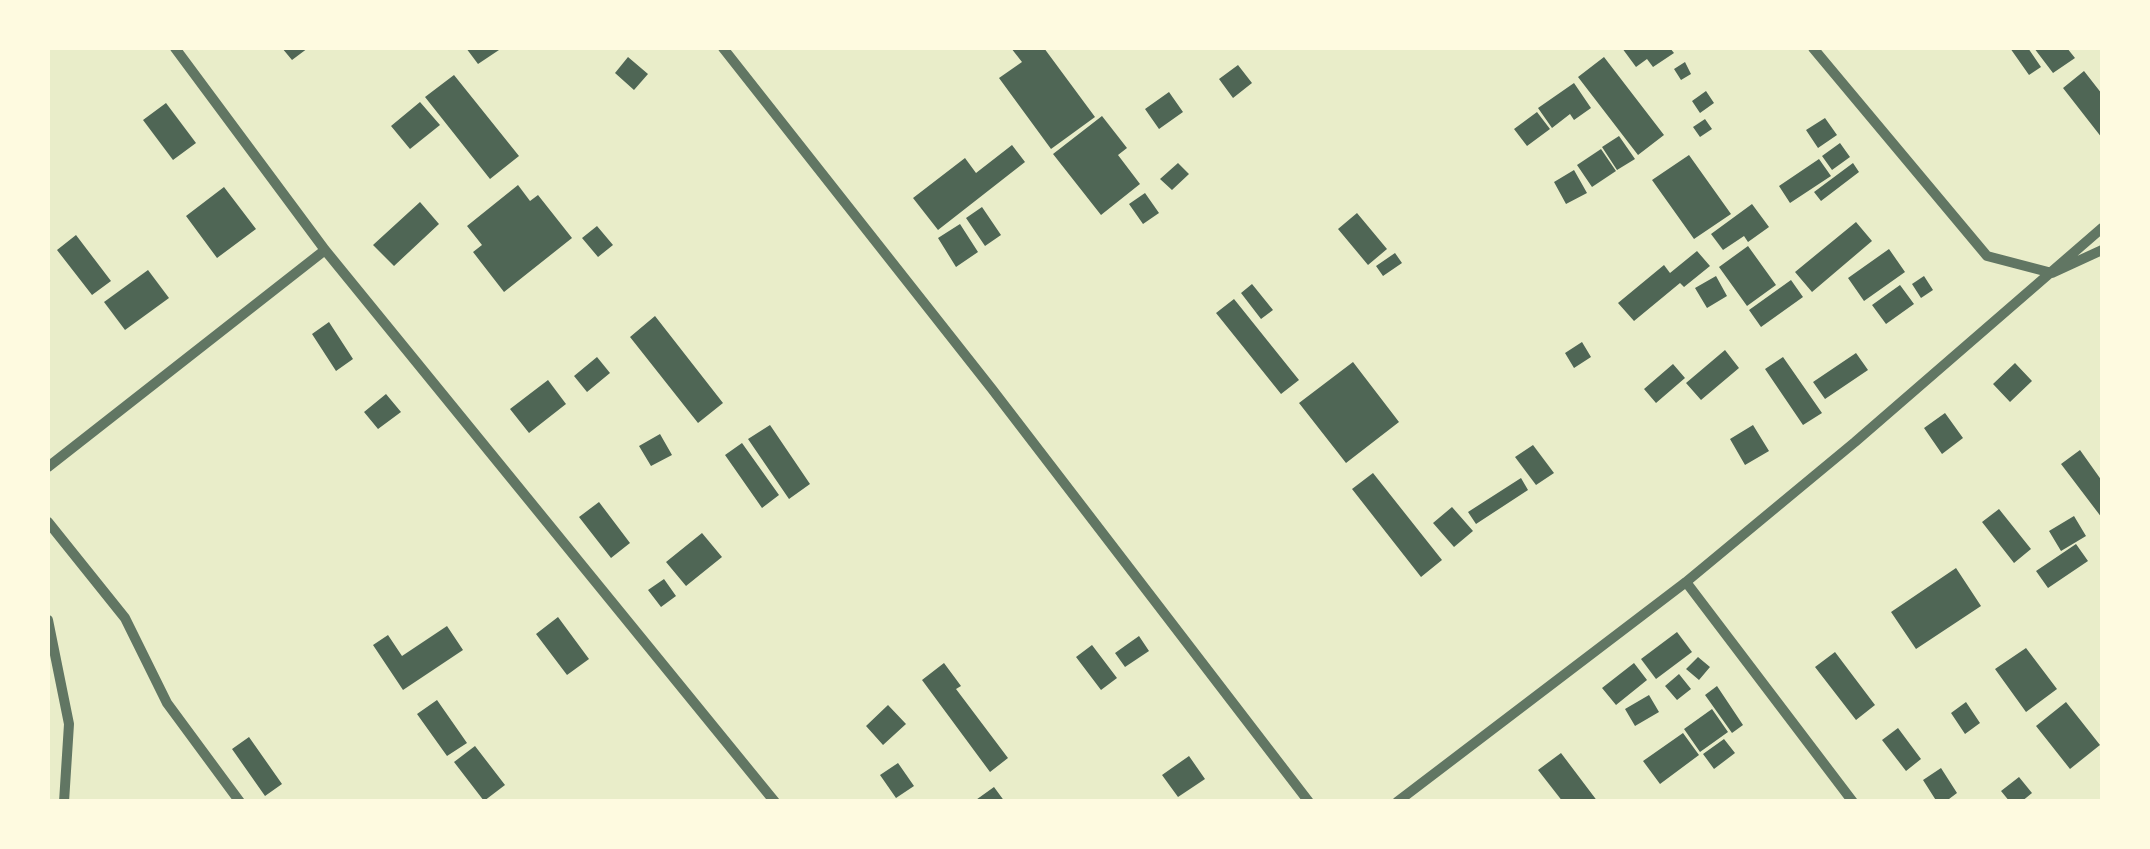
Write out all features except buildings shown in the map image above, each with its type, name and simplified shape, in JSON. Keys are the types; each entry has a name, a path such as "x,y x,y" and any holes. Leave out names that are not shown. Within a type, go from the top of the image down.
{"street":[{"path":"174,48 325,250 775,802"},
{"path":"723,48 992,389 1309,802"},
{"path":"1813,48 1987,256 2052,273 2102,250"},
{"path":"1397,802 1686,582 2102,228"},
{"path":"48,467 325,250"},
{"path":"48,522 125,618 167,704 240,802"},
{"path":"1686,582 1853,802"},
{"path":"48,620 70,724 64,802"}]}
